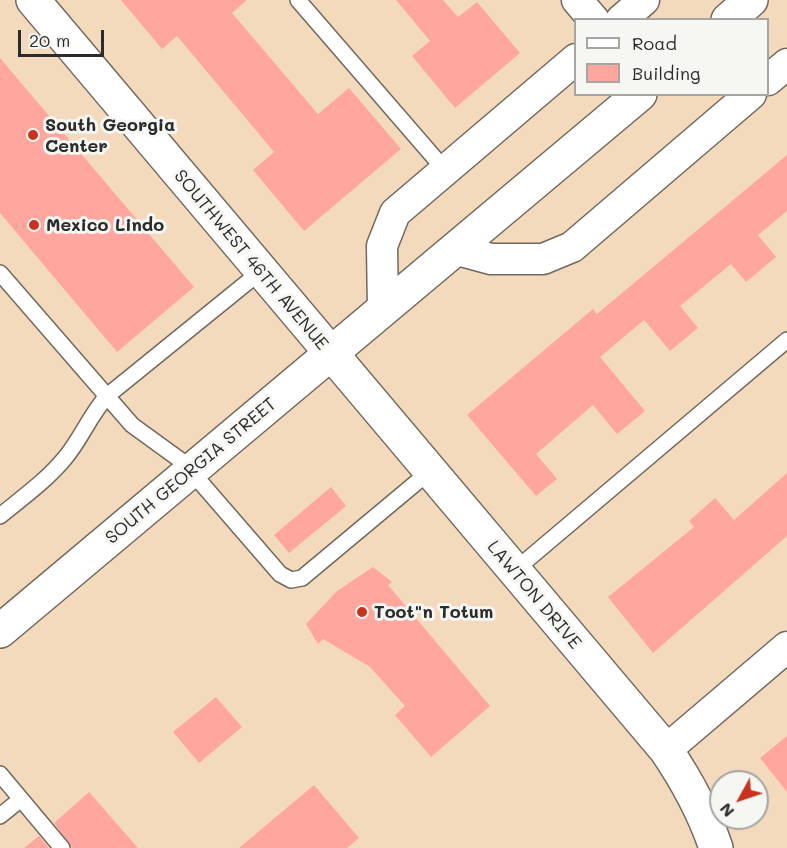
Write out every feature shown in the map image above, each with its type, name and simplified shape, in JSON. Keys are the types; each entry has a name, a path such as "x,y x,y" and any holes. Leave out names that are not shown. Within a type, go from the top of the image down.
{"street":[{"name":"SOUTHWEST 46TH AVENUE","path":"33,0 330,355"},
{"path":"578,0 592,18"},
{"path":"623,18 644,0"},
{"path":"383,311 382,246 395,213 574,61"},
{"path":"769,80 787,64"},
{"name":"SOUTH GEORGIA STREET","path":"0,631 458,250 638,96"},
{"path":"458,250 491,259 543,259 572,247 749,96"},
{"name":"LAWTON DRIVE","path":"330,355 666,750 685,777 707,821 716,848"},
{"path":"666,750 787,647"}],"lane":[{"path":"298,0 445,170"},
{"path":"0,516 68,455 92,413 107,396 260,272"},
{"path":"0,273 132,425 191,471 280,574 291,580 302,578 429,472"},
{"path":"514,571 787,340"},
{"path":"0,774 62,848"},
{"path":"0,816 21,799"}],"building":[{"path":"121,0 247,0 232,13 318,114 349,88 401,149 304,231 253,170 274,152 177,36 162,49"},
{"path":"396,0 443,0 458,17 477,2 520,53 455,108 412,56 430,41"},
{"name":"South Georgia Center","path":"0,58 194,287 117,352 0,213"},
{"path":"787,155 787,211 758,235 776,257 746,282 731,264 680,306 698,328 670,351 644,320 600,357 645,411 617,434 593,405 536,454 557,479 536,496 467,415 593,309 597,314"},
{"path":"787,473 787,536 653,653 608,597 694,527 689,521 715,498 734,520"},
{"path":"331,487 346,506 289,553 274,535"},
{"path":"373,567 392,582 388,585 490,706 431,757 395,715 405,706 370,667 323,639 318,644 306,624 337,591"},
{"path":"216,697 242,727 199,763 173,732"},
{"path":"787,736 787,792 760,758"},
{"path":"314,785 359,838 347,848 239,848"},
{"path":"89,792 138,848 72,848 54,823"},
{"path":"39,836 49,848 24,848"}],"place":[{"name":"South Georgia Center","path":"33,135"},
{"name":"Mexico Lindo","path":"34,225"},
{"name":"Toot\"n Totum","path":"362,612"}]}
